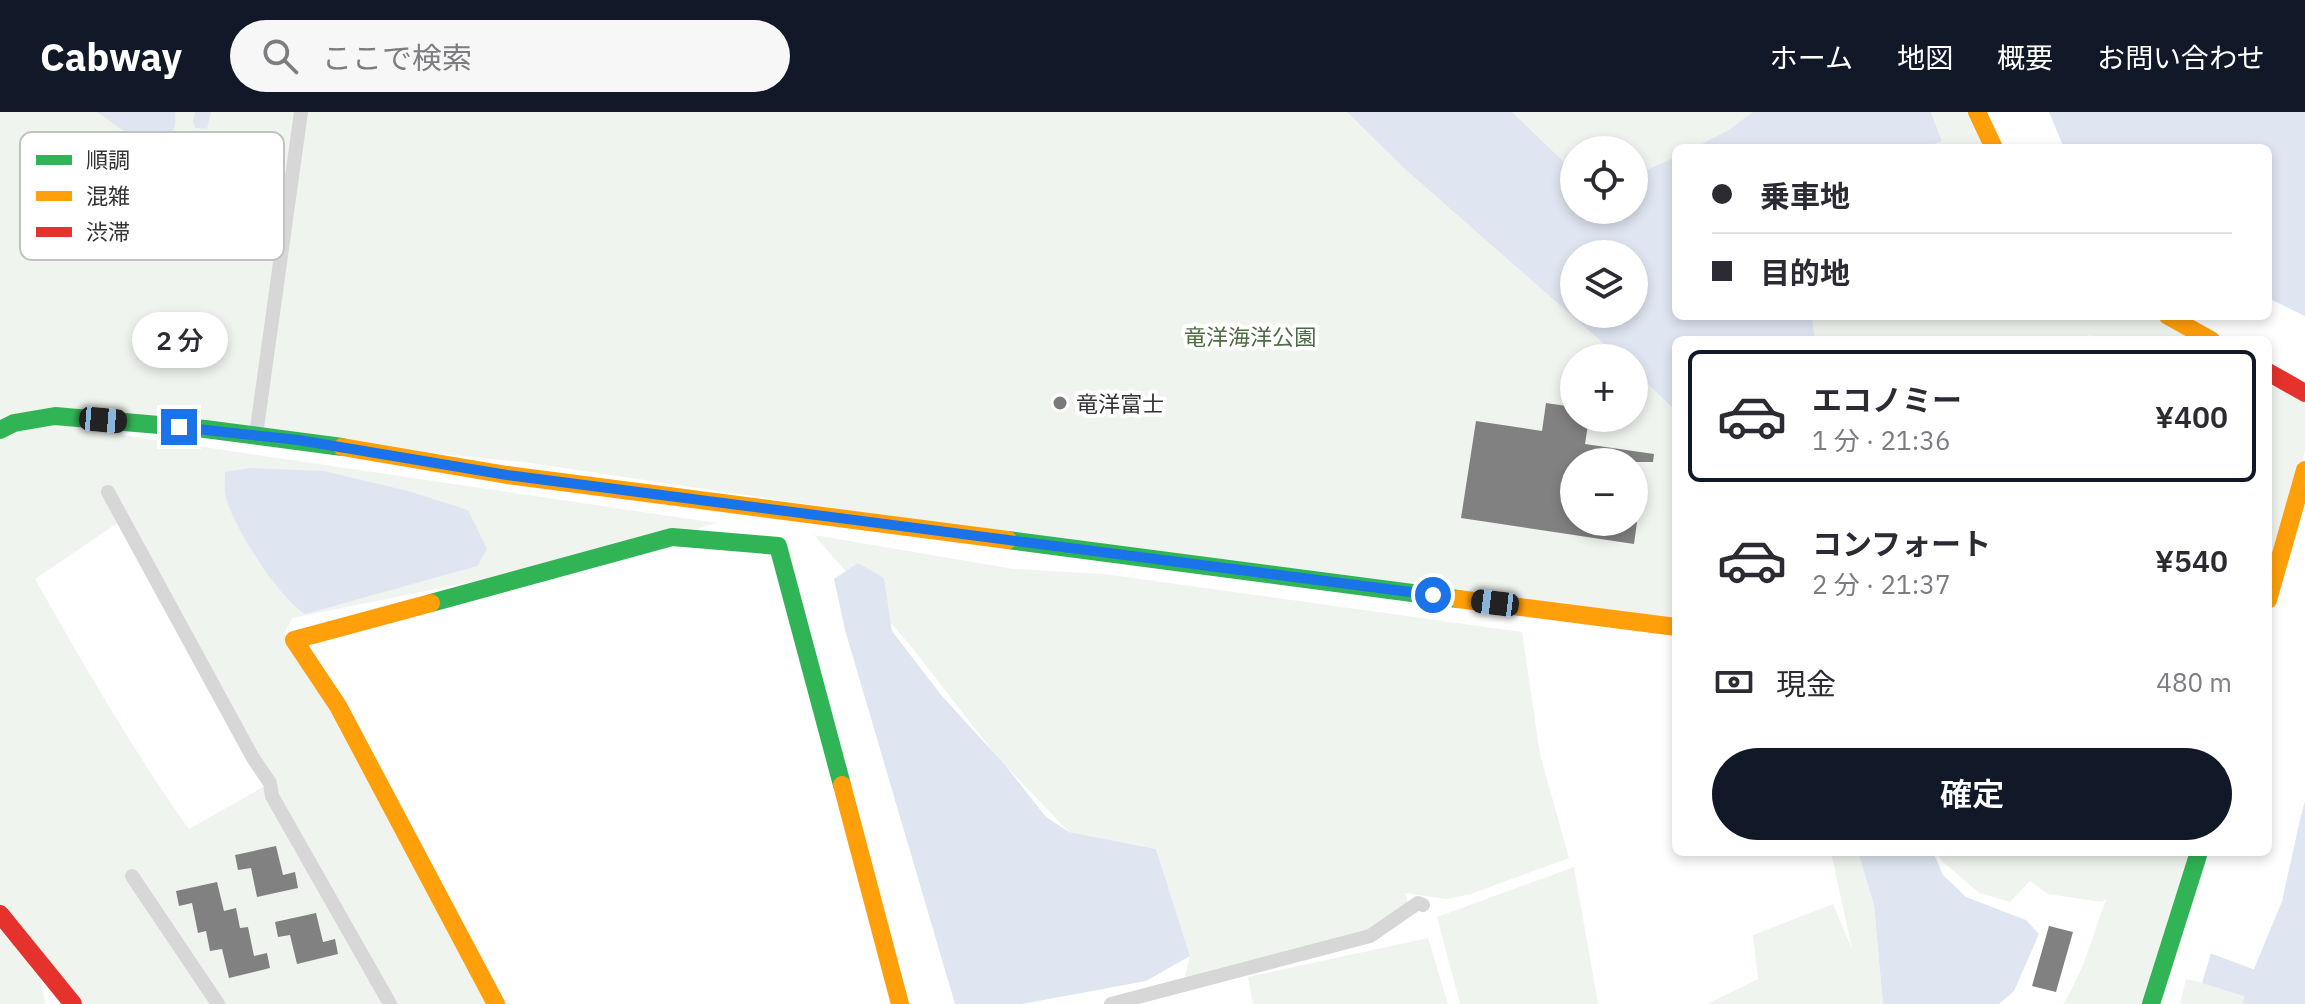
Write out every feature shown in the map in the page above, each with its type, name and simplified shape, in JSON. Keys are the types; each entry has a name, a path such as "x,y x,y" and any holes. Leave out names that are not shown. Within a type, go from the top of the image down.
{"street":[{"path":"284,234 301,112"},
{"path":"1977,112 1992,144"},
{"path":"256,435 280,260"},
{"path":"2175,320 2204,336"},
{"path":"2272,374 2305,393"},
{"path":"0,430 14,423 55,416 256,435 507,475 1672,626"},
{"path":"2272,586 2305,470"},
{"path":"108,492 253,758 270,783 272,796 390,1004"},
{"path":"496,1004 338,706 294,640 672,537 778,546 900,1004"},
{"path":"2151,1004 2194,873 2196,856"},
{"path":"132,876 218,1004"},
{"path":"1111,1004 1370,936 1418,903 1423,905"},
{"path":"0,914 73,1004"}],"green space":[{"name":"竜洋海洋公園","path":"0,112 1350,112 1384,148 1560,301 1560,328 1588,328 1605,344 1560,344 1560,432 1648,432 1648,384 1672,407 1672,624 1283,575 523,462 127,423 123,435 717,523 614,553 292,618 284,634 365,757 495,1004 73,1004 39,965 45,1004 0,1004","holes":["122,520 270,783 189,829 128,737 35,579"]},
{"path":"1512,112 1781,112 1715,144 1672,144 1672,159 1648,169 1648,136 1560,136 1560,158"},
{"path":"1931,112 1977,112 1995,144 1932,144 1942,140"},
{"path":"1812,320 2194,320 2213,336 2088,335 1814,336"},
{"path":"2272,374 2305,393 2305,451 2272,576"},
{"path":"814,535 1014,569 1104,574 1522,632 1540,754 1569,858 1471,894 1446,899 1405,893 1410,909 1378,930 1183,984 1190,956 1156,849 1069,832 997,757 910,645"},
{"path":"1832,856 1859,856 1874,905 1883,1004 1707,1004 1758,979 1753,935 1833,904 1852,949"},
{"path":"1939,856 2193,856 2154,1004 2063,1004 2082,966 2106,899 2102,902 2048,894 2030,881 2010,902 1979,893"},
{"path":"1574,867 1598,1004 1460,1004 1437,917"},
{"path":"1428,938 1448,1004 1253,1004 1248,977"},
{"path":"2186,979 2244,992 2243,1004 2180,1004"}],"shaded area":[{"path":"97,112 175,112 173,132 124,131"},
{"path":"195,112 211,112 207,129 195,128"},
{"path":"1347,112 1512,112 1560,158 1560,224 1648,224 1648,169 1672,159 1672,320 1812,320 1814,336 1672,336 1672,407 1648,384 1648,344 1604,344 1586,328 1648,328 1648,240 1560,240 1560,305 1404,168"},
{"path":"1753,112 1931,112 1942,141 1934,144 1702,144 1729,130"},
{"path":"2049,112 2305,112 2305,316 2272,300 2272,144 2062,144"},
{"path":"250,468 324,471 408,491 468,510 487,549 477,566 305,614 294,606 271,578 231,511 225,495 225,472"},
{"path":"858,563 884,578 892,631 941,695 1005,765 1046,817 1069,832 1156,849 1190,956 1146,981 1022,1004 955,1004 845,630 834,579"},
{"path":"2305,801 2305,1004 2243,1004 2244,996 2202,983 2211,953 2253,969 2282,901"},
{"path":"1859,856 1935,856 1943,875 1966,897 2026,920 2039,934 2014,991 1999,1004 1883,1004 1874,905"}],"pier":[{"path":"2305,797 2282,901 2254,969 2207,952 2212,949 2252,964 2279,900 2292,832 2301,800"}],"building":[{"path":"1546,403 1560,405 1560,432 1587,432 1585,444 1613,448 1560,448 1560,533 1461,518 1476,421 1542,431"},
{"path":"1648,453 1654,454 1653,462 1648,462"},
{"path":"1581,536 1635,536 1634,544"},
{"path":"276,846 283,875 295,872 298,888 257,897 251,868 238,870 235,855"},
{"path":"217,882 224,911 236,908 240,928 248,927 254,956 267,953 270,968 229,978 222,949 210,951 206,931 198,933 192,903 179,906 176,891"},
{"path":"316,913 323,942 335,939 338,954 297,964 290,935 278,937 275,922"},
{"path":"2049,926 2073,932 2056,992 2032,986"}],"traffic: fast":[{"path":"0,430 14,423 55,416 205,429 342,447"},
{"path":"431,603 672,537 778,546 842,785"},
{"path":"1008,540 1458,599"},
{"path":"2151,1004 2198,856"}],"traffic: slow":[{"path":"1977,112 1992,144"},
{"path":"2175,320 2204,336"},
{"path":"342,447 507,475 1008,540"},
{"path":"2272,586 2305,470"},
{"path":"1458,599 1672,626"},
{"path":"431,603 294,640 338,706 496,1004"},
{"path":"842,785 900,1004"}],"traffic: jam":[{"path":"2272,374 2305,393"},
{"path":"0,914 73,1004"}],"place":[{"name":"竜洋富士","path":"1060,403"}],"route":[{"path":"179,427 298,440 507,475 1433,595"}]}
